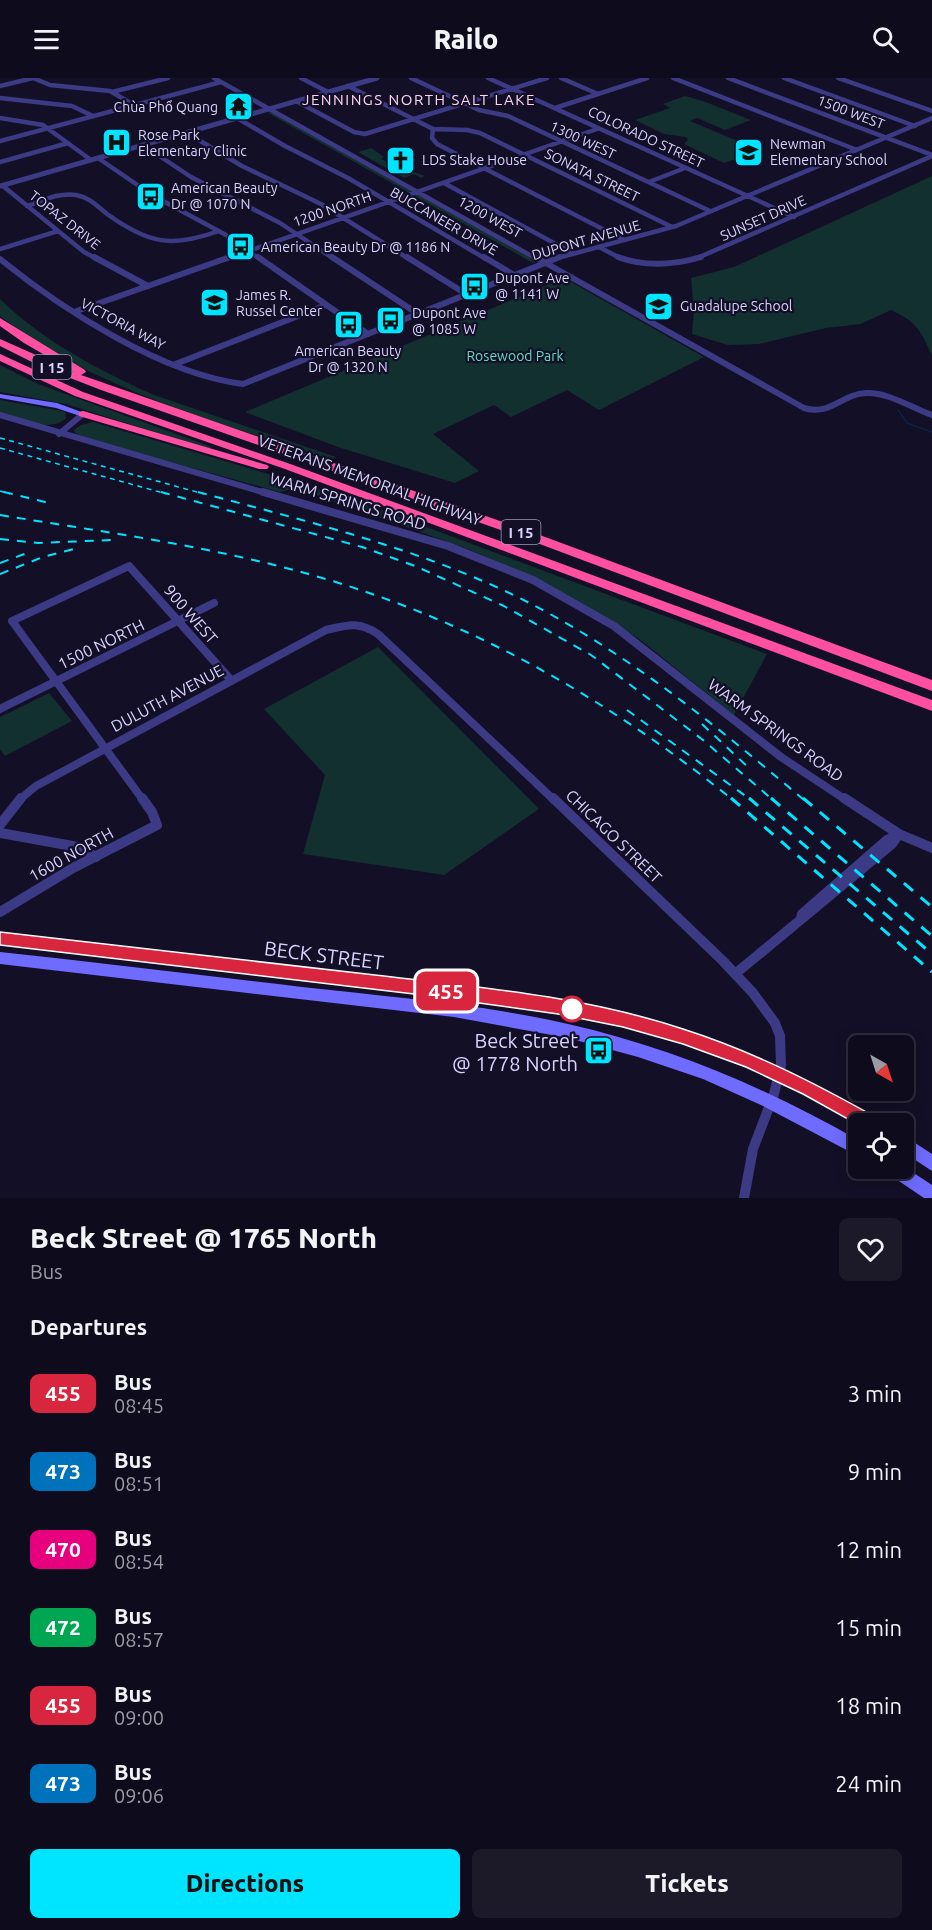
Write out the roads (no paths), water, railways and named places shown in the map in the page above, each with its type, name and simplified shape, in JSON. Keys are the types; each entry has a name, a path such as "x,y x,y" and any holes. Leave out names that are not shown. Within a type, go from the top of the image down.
{"highway":[{"path":"0,321 105,388"},
{"name":"VETERANS MEMORIAL HIGHWAY","path":"0,342 46,365 105,388 525,534 932,686"},
{"name":"VETERANS MEMORIAL HIGHWAY","path":"0,357 79,394 335,485 932,706"},
{"path":"83,414 276,471 335,485"}],"main road":[{"path":"0,396 57,406 83,414"},
{"name":"BECK STREET","path":"0,938 414,987 558,1007 623,1019 683,1036 780,1074 851,1113"},
{"path":"0,958 424,1008 533,1024 640,1050 699,1071 771,1102 848,1143"},
{"path":"914,1151 932,1163"},
{"path":"909,1179 932,1194"}],"street":[{"path":"0,86 33,78 46,85 112,92 168,78"},
{"name":"1200 WEST","path":"214,78 804,408 826,411 857,395 872,393 932,415"},
{"path":"301,78 328,92"},
{"path":"1,186 377,78"},
{"name":"1300 WEST","path":"411,78 480,110 508,116 710,211"},
{"name":"COLORADO STREET","path":"488,78 794,217"},
{"path":"296,101 355,133 367,134 547,78"},
{"path":"561,78 598,94"},
{"path":"634,78 639,80"},
{"path":"555,108 647,78"},
{"path":"673,78 857,150"},
{"name":"1500 WEST","path":"728,78 932,155"},
{"path":"784,78 915,126"},
{"path":"838,78 932,111"},
{"path":"0,141 221,82"},
{"path":"348,86 433,129 432,138 435,142 624,240"},
{"path":"112,92 134,105"},
{"path":"0,98 72,106 93,116"},
{"path":"0,118 33,122 48,128 91,160"},
{"name":"BUCCANEER DRIVE","path":"237,118 389,202 514,275"},
{"name":"DUPONT AVENUE","path":"246,384 543,263 672,227 932,118"},
{"name":"SONATA STREET","path":"433,129 476,131 672,227"},
{"name":"1200 NORTH","path":"74,312 597,129"},
{"path":"187,132 242,166 302,194 466,294"},
{"path":"0,162 68,143"},
{"path":"143,145 191,177 257,210 297,234 418,314"},
{"name":"SUNSET DRIVE","path":"599,247 615,256 634,261 656,263 686,261 711,254 932,155"},
{"path":"98,158 152,195 219,231 368,334"},
{"path":"649,182 685,168"},
{"path":"444,183 574,254"},
{"name":"TOPAZ DRIVE","path":"1,186 88,255 148,286"},
{"path":"27,206 62,195 80,195 117,220 163,244 183,243 219,231"},
{"path":"0,249 58,231"},
{"name":"VICTORIA WAY","path":"0,259 74,312 173,365 230,384 246,384"},
{"path":"173,365 326,305"},
{"path":"59,434 83,414"},
{"name":"WARM SPRINGS ROAD","path":"0,415 418,537 488,560 533,579 614,626 781,757 899,834 932,848"},
{"name":"900 WEST","path":"57,681 12,621 129,566 231,680"},
{"name":"1500 NORTH","path":"0,710 214,603"},
{"name":"DULUTH AVENUE","path":"0,825 25,793 105,748 326,630 349,624 363,625"},
{"name":"CHICAGO STREET","path":"363,625 378,634 617,858 735,974 770,1017 780,1035 780,1074 754,1148 744,1198"},
{"path":"57,681 105,748"},
{"name":"1600 NORTH","path":"0,912 157,825 152,812 105,748"},
{"path":"0,833 78,846 96,857"},
{"path":"735,974 892,844 899,834"}],"waterway":[{"path":"898,410 907,423 932,432"}],"railway":[{"path":"0,438 204,494"},
{"path":"0,448 167,494"},
{"path":"0,491 10,494"},
{"path":"4,492 49,503"},
{"path":"161,492 362,547 415,566 504,606 591,655 703,740 773,800"},
{"path":"198,492 384,544 456,570 535,606 576,629 655,681 731,739 804,800"},
{"path":"0,515 157,540 235,556 312,575 370,593 481,639 585,695 685,763 733,800"},
{"path":"0,539 38,543 112,540"},
{"path":"0,574 43,557 78,548"},
{"path":"0,563 30,552"},
{"path":"627,710 751,800"},
{"path":"702,724 750,769"},
{"path":"731,798 932,972"},
{"path":"749,798 932,954"},
{"path":"771,798 932,936"},
{"path":"803,798 932,907"}],"place":[{"name":"Chùa Phổ Quang","path":"239,107"},
{"name":"Rose Park Elementary Clinic","path":"117,143"},
{"name":"Newman Elementary School","path":"749,152"},
{"name":"LDS Stake House","path":"401,160"},
{"name":"American Beauty Dr @ 1070 N","path":"150,196"},
{"name":"American Beauty Dr @ 1186 N","path":"240,247"},
{"name":"Dupont Ave @ 1141 W","path":"474,286"},
{"name":"James R. Russel Center","path":"215,303"},
{"name":"Guadalupe School","path":"659,306"},
{"name":"Dupont Ave @ 1085 W","path":"391,321"},
{"name":"American Beauty Dr @ 1320 N","path":"348,324"},
{"name":"Beck Street @ 1778 North","path":"599,1051"}],"district":[{"name":"JENNINGS NORTH SALT LAKE","path":"419,99"}],"park label":[{"name":"Rosewood Park","path":"515,356"}]}
